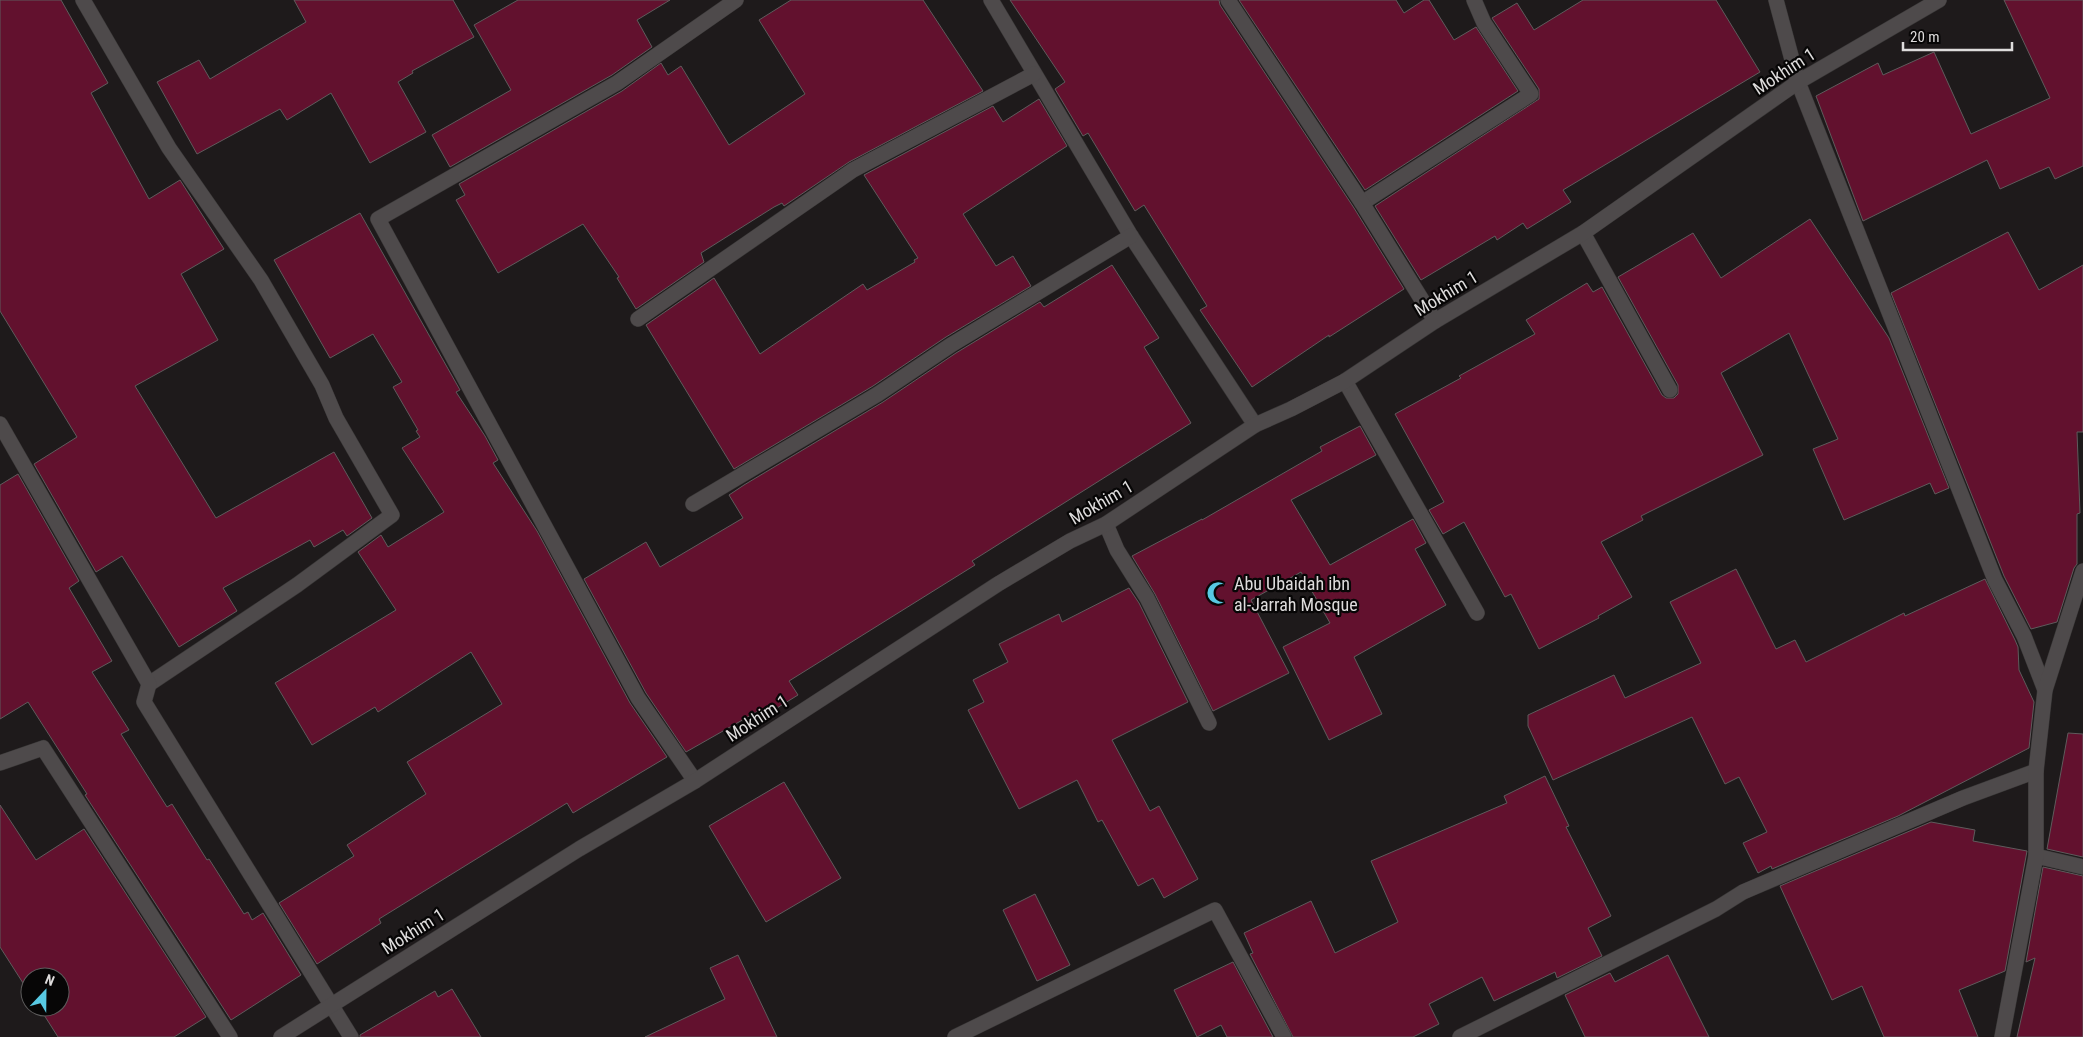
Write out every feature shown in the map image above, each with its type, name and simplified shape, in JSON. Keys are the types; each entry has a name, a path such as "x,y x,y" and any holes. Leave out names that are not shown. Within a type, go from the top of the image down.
{"street":[{"path":"83,0 169,148 262,280 322,385 336,418 392,516 298,586 149,684 144,702 351,1037"},
{"path":"695,781 638,698 378,219 617,83 736,0"},
{"path":"991,0 1131,236 1255,425"},
{"path":"1228,0 1362,203 1435,321"},
{"path":"1362,203 1531,94 1484,23 1474,0"},
{"path":"1776,0 1798,82 1988,562 2024,636 2045,690"},
{"name":"Mokhim 1","path":"281,1037 579,849 695,781 998,584 1070,541 1106,524 1255,425 1345,381 1435,321 1583,233 1798,82 1939,0"},
{"path":"638,319 853,170 1034,74"},
{"path":"1583,233 1670,390"},
{"path":"692,504 878,394 951,345 1131,236"},
{"path":"1345,381 1477,613"},
{"path":"0,424 149,684"},
{"path":"1106,524 1117,550 1147,598 1209,723"},
{"path":"2002,1037 2036,856 2036,771 2045,690 2083,571"},
{"path":"0,763 43,748 230,1037"},
{"path":"1460,1037 1716,908 1743,892 1963,798 2036,771"},
{"path":"2036,856 2083,867"},
{"path":"955,1037 1215,910 1284,1037"}],"building":[{"path":"0,0 61,0 108,83 91,93 149,199 180,180 224,249 181,274 218,340 135,386 216,518 334,452 372,518 347,536 343,530 314,547 310,540 223,588 237,611 179,647 122,556 96,572 34,464 77,437 0,311"},
{"path":"294,0 453,0 474,37 412,71 413,73 398,82 426,132 370,163 331,93 287,120 280,109 197,154 157,82 199,60 210,79 306,22"},
{"path":"518,0 670,0 637,20 652,47 612,75 450,167 432,135 511,90 474,25"},
{"path":"791,0 923,0 983,91 849,162 784,206 782,203 774,207 701,253 704,262 636,309 617,278 619,277 583,224 498,273 456,200 465,195 459,184 622,91 661,63 668,75 681,66 729,145 805,94 759,20"},
{"path":"1010,0 1219,0 1220,5 1354,208 1404,289 1329,337 1329,335 1252,387 1200,310 1207,306 1144,205 1135,211 1088,133 1083,136 1055,89 1065,82"},
{"path":"1239,0 1396,0 1404,13 1424,0 1429,0 1454,40 1476,27 1518,91 1365,190"},
{"path":"1583,0 1716,0 1760,72 1563,190 1571,202 1527,229 1523,223 1497,240 1495,236 1421,280 1375,206 1539,99 1539,89 1492,18 1517,3 1534,30"},
{"path":"2004,0 2083,0 2083,166 2055,179 2049,167 2000,189 1987,160 1863,221 1816,96 1878,63 1883,75 1934,52 1971,134 2050,98"},
{"path":"1039,99 1067,146 963,214 996,266 1013,256 1031,286 946,337 873,386 734,469 646,325 714,278 760,354 863,284 867,290 915,262 914,260 918,258 864,175 993,106 1003,122"},
{"path":"360,213 460,390 456,392 485,436 498,460 493,463 537,531 630,703 667,757 573,813 567,803 379,919 381,923 317,964 279,903 354,856 347,845 426,794 407,762 502,704 471,652 378,712 375,707 312,745 275,683 396,610 358,552 381,535 388,547 444,512 402,448 420,437 416,431 418,430 393,387 402,382 373,334 330,358 274,260"},
{"path":"1810,219 1889,338 1949,488 1935,494 1930,483 1844,520 1813,449 1838,439 1789,333 1721,373 1763,455 1641,516 1643,520 1601,542 1632,597 1598,616 1599,618 1539,649 1511,594 1505,597 1464,522 1443,534 1429,510 1444,502 1395,414 1535,334 1526,320 1587,283 1593,292 1602,287 1662,395 1666,398 1674,398 1678,394 1678,385 1618,277 1693,233 1721,278"},
{"path":"2008,232 2039,290 2083,265 2083,432 2077,432 2080,513 2077,514 2077,564 2074,568 2057,622 2031,629 2004,576 1891,293"},
{"path":"1112,265 1159,338 1144,347 1191,423 972,561 975,565 789,681 798,695 764,716 760,710 686,752 646,693 584,579 646,542 660,567 743,518 729,495 883,402 956,353 1040,302 1044,307"},
{"path":"1360,426 1376,455 1291,500 1330,565 1413,519 1426,543 1415,549 1446,605 1354,657 1382,714 1329,740 1283,647 1330,623 1301,572 1251,600 1289,673 1213,711 1155,594 1132,556 1202,520 1322,451 1320,447"},
{"path":"18,474 79,581 69,588 112,661 92,672 129,730 121,734 167,807 172,804 244,914 248,912 252,920 263,913 301,975 231,1020 85,795 87,794 28,702 0,719 0,485"},
{"path":"1736,569 1776,649 1795,640 1806,662 1904,613 1905,616 1985,579 2018,647 2019,670 2034,702 2029,748 1898,816 1772,869 1771,866 1758,873 1743,843 1767,832 1739,777 1725,784 1692,717 1553,780 1528,726 1528,715 1614,675 1625,698 1701,663 1670,602"},
{"path":"1129,588 1139,603 1188,702 1112,740 1150,811 1159,806 1198,879 1164,898 1153,878 1138,886 1102,820 1098,822 1077,780 1019,809 968,710 984,702 973,680 1008,662 999,644 1059,614 1062,622"},
{"path":"2068,733 2083,734 2083,857 2047,849"},
{"path":"1545,776 1569,826 1566,827 1611,916 1588,928 1602,956 1557,978 1555,972 1494,1001 1482,977 1429,1004 1439,1024 1413,1037 1293,1037 1250,954 1253,953 1244,933 1311,901 1335,953 1398,922 1371,861 1507,803 1504,796"},
{"path":"784,782 841,878 766,922 709,826"},
{"path":"0,805 36,860 84,829 206,1017 174,1037 58,1037 45,1017 70,1017 70,967 20,967 20,978 0,947"},
{"path":"1931,822 1975,830 1973,841 2027,851 2005,971 1959,990 1978,1037 1884,1037 1862,986 1832,1000 1780,886"},
{"path":"2043,867 2083,876 2083,1037 2017,1037 2035,958 2026,962"},
{"path":"1035,894 1070,965 1037,981 1003,910"},
{"path":"738,955 777,1037 645,1037 725,999 710,968"},
{"path":"1668,955 1709,1037 1585,1037 1565,995 1610,973 1615,982"},
{"path":"1233,962 1273,1037 1227,1037 1221,1025 1197,1037 1174,990"},
{"path":"452,989 481,1037 360,1037 360,1035 435,991 438,997"}],"place":[{"name":"Abu Ubaidah ibn al-Jarrah Mosque","path":"1218,593"}]}
